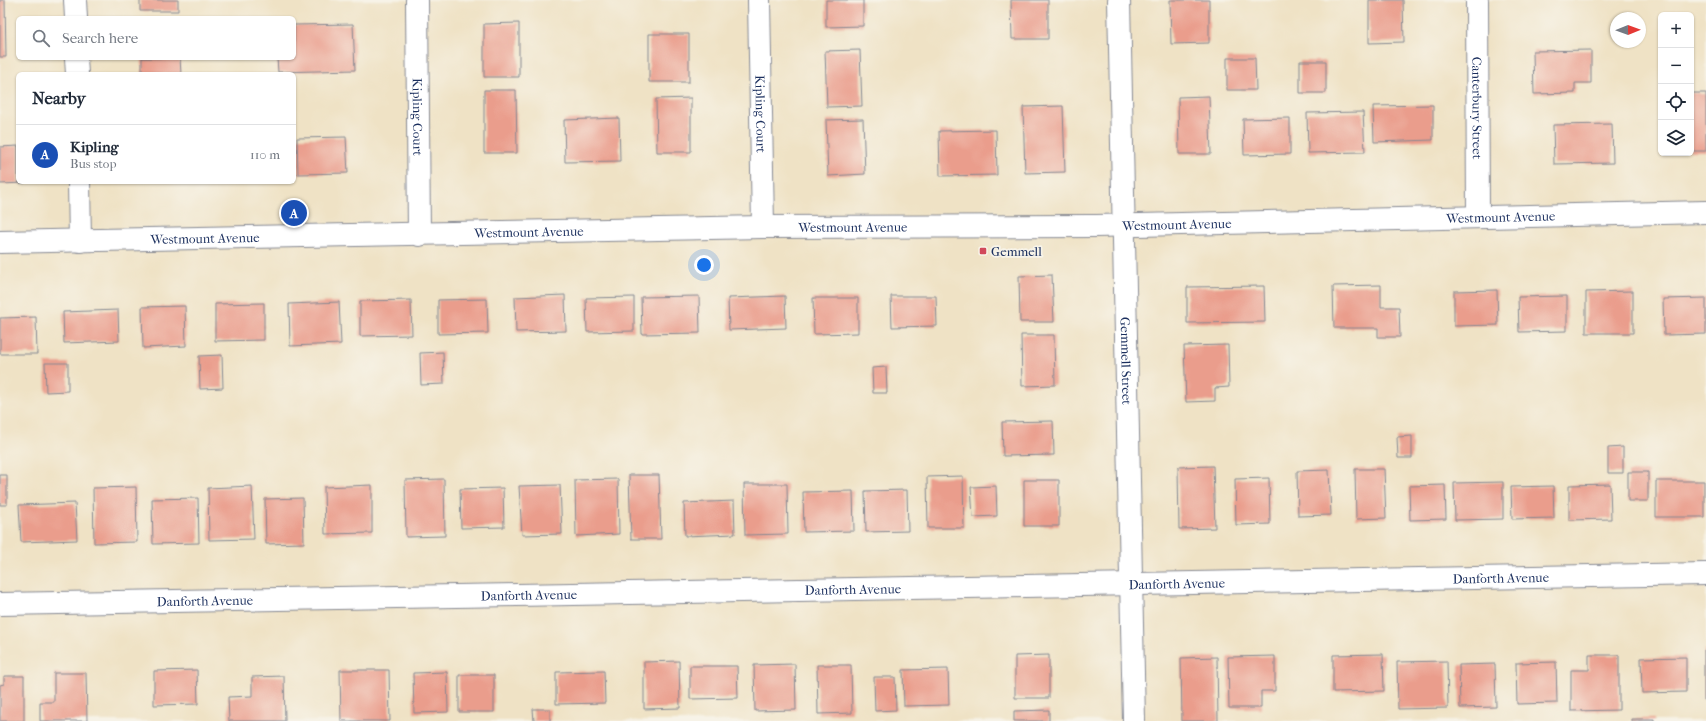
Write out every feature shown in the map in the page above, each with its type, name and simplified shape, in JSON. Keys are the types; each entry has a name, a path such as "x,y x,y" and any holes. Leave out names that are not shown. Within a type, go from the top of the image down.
{"street":[{"path":"75,0 76,16"},
{"name":"Kipling Court","path":"417,0 419,235"},
{"name":"Kipling Court","path":"759,0 763,227"},
{"name":"Gemmell Street","path":"1119,0 1134,721"},
{"name":"Canterbury Street","path":"1477,0 1478,216"},
{"path":"76,60 77,72"},
{"path":"79,184 80,241"},
{"name":"Westmount Avenue","path":"0,242 419,235 763,227 1124,224 1706,212"},
{"name":"Danforth Avenue","path":"0,604 1706,574"}],"building":[{"path":"0,0 5,0 6,57 0,57"},
{"path":"140,0 178,0 178,11 140,11"},
{"path":"826,0 863,0 863,26 826,27"},
{"path":"1011,0 1048,0 1048,39 1012,39"},
{"path":"1170,0 1209,0 1209,43 1171,44"},
{"path":"1369,0 1403,0 1404,42 1369,43"},
{"path":"519,23 519,77 484,77 484,24"},
{"path":"353,24 355,70 278,72 277,60 296,60 296,25"},
{"path":"649,34 689,34 689,82 649,82"},
{"path":"860,50 862,106 827,107 825,51"},
{"path":"1591,50 1591,83 1575,83 1575,93 1534,94 1533,51"},
{"path":"1227,58 1255,58 1256,90 1227,90"},
{"path":"142,60 180,60 181,72 142,72"},
{"path":"1300,61 1326,61 1326,93 1300,93"},
{"path":"484,90 516,90 517,153 484,153"},
{"path":"1694,93 1706,93 1706,151 1694,151"},
{"path":"1209,96 1211,154 1179,154 1178,97"},
{"path":"691,98 691,152 657,152 656,99"},
{"path":"1433,105 1433,140 1374,142 1373,106"},
{"path":"1063,106 1065,172 1025,173 1023,107"},
{"path":"1363,112 1365,152 1308,153 1307,113"},
{"path":"619,118 620,161 565,162 564,120"},
{"path":"1290,118 1290,154 1244,155 1243,119"},
{"path":"863,119 865,174 828,176 826,120"},
{"path":"1612,124 1613,163 1554,164 1553,125"},
{"path":"996,130 997,175 940,176 939,131"},
{"path":"346,137 348,173 298,174 297,138"},
{"path":"16,146 16,183 0,184 0,147"},
{"path":"1052,275 1054,322 1020,322 1019,276"},
{"path":"1381,285 1381,307 1399,307 1400,337 1378,337 1378,328 1334,328 1333,286"},
{"path":"1264,286 1265,322 1187,323 1187,287"},
{"path":"1497,290 1498,325 1454,326 1454,291"},
{"path":"1633,291 1633,333 1586,333 1586,292"},
{"path":"565,295 566,331 516,332 515,297"},
{"path":"699,296 700,333 642,334 641,297"},
{"path":"785,296 786,328 729,330 728,298"},
{"path":"891,296 936,296 937,326 892,327"},
{"path":"1567,296 1567,331 1519,332 1518,297"},
{"path":"634,297 634,331 587,332 586,298"},
{"path":"813,298 858,298 858,333 814,334"},
{"path":"1706,298 1706,334 1664,335 1663,299"},
{"path":"487,299 488,333 438,334 438,300"},
{"path":"411,300 412,335 360,336 360,301"},
{"path":"339,302 341,344 290,346 289,304"},
{"path":"264,303 264,340 215,341 215,304"},
{"path":"185,306 186,346 143,348 142,307"},
{"path":"118,310 119,341 64,343 63,312"},
{"path":"36,317 37,354 0,354 0,318"},
{"path":"1021,335 1054,335 1055,385 1022,386"},
{"path":"1228,345 1229,387 1215,388 1215,401 1186,402 1184,346"},
{"path":"443,352 444,384 421,385 420,353"},
{"path":"222,355 223,388 200,389 199,356"},
{"path":"45,363 68,363 68,391 46,392"},
{"path":"886,367 887,393 873,393 872,368"},
{"path":"1053,421 1054,455 1003,456 1002,422"},
{"path":"1412,436 1412,458 1398,458 1397,437"},
{"path":"1623,447 1623,473 1608,473 1608,448"},
{"path":"1213,466 1215,528 1179,529 1178,467"},
{"path":"1355,469 1384,469 1386,518 1356,519"},
{"path":"1329,470 1331,515 1298,516 1297,471"},
{"path":"1628,472 1648,472 1648,501 1628,501"},
{"path":"0,475 7,475 7,505 0,505"},
{"path":"629,475 659,475 661,539 631,539"},
{"path":"963,476 964,528 928,528 927,477"},
{"path":"1269,478 1270,524 1236,525 1235,479"},
{"path":"444,479 445,536 406,537 405,480"},
{"path":"618,479 619,534 576,536 575,480"},
{"path":"1024,480 1059,480 1059,526 1024,526"},
{"path":"1656,481 1704,481 1704,517 1656,517"},
{"path":"1503,482 1503,519 1455,520 1454,483"},
{"path":"744,484 787,484 788,534 745,535"},
{"path":"1610,484 1611,519 1569,520 1569,485"},
{"path":"372,485 372,533 325,534 324,487"},
{"path":"560,485 562,534 522,535 519,486"},
{"path":"1445,485 1446,519 1410,520 1409,486"},
{"path":"252,486 254,539 209,540 208,488"},
{"path":"996,486 997,516 973,517 971,487"},
{"path":"1553,486 1554,518 1512,519 1511,487"},
{"path":"136,487 137,542 94,543 93,488"},
{"path":"503,488 504,527 461,528 460,489"},
{"path":"907,490 908,531 866,532 865,491"},
{"path":"853,491 854,531 804,532 803,492"},
{"path":"198,498 199,543 153,544 152,499"},
{"path":"303,498 304,543 266,544 265,499"},
{"path":"734,501 735,534 685,536 684,503"},
{"path":"75,503 77,540 21,542 19,505"},
{"path":"1704,650 1706,650 1706,700 1704,700"},
{"path":"1383,654 1384,691 1333,692 1333,655"},
{"path":"1049,655 1049,698 1015,698 1015,656"},
{"path":"1589,655 1619,655 1619,710 1571,711 1571,670 1589,670"},
{"path":"1275,656 1275,691 1261,691 1261,708 1229,708 1228,657"},
{"path":"1217,657 1218,721 1182,721 1181,658"},
{"path":"1686,657 1686,692 1642,693 1641,658"},
{"path":"679,661 680,708 644,709 644,662"},
{"path":"1447,661 1448,708 1398,709 1397,662"},
{"path":"1556,662 1557,703 1517,704 1516,663"},
{"path":"795,664 796,710 755,711 754,665"},
{"path":"1495,664 1496,707 1460,708 1459,665"},
{"path":"817,665 851,665 852,713 818,714"},
{"path":"690,666 737,666 738,698 690,699"},
{"path":"948,669 949,705 904,706 903,670"},
{"path":"197,670 198,704 154,705 154,671"},
{"path":"340,670 389,670 390,721 341,721"},
{"path":"604,671 605,703 556,704 556,672"},
{"path":"447,672 448,712 414,713 413,673"},
{"path":"54,673 86,673 87,721 40,721 40,702 54,702"},
{"path":"459,675 494,675 494,712 459,712"},
{"path":"4,676 24,676 24,721 0,721 0,685 4,684"},
{"path":"284,676 285,721 229,721 228,697 252,696 252,677"},
{"path":"874,677 895,677 896,710 875,711"},
{"path":"533,709 550,709 550,721 534,721"},
{"path":"1049,710 1049,721 1014,721 1014,711"},
{"path":"1632,719 1654,719 1654,721 1632,721"}],"place":[{"name":"Kipling","path":"294,213"},
{"name":"Gemmell","path":"983,251"}]}
